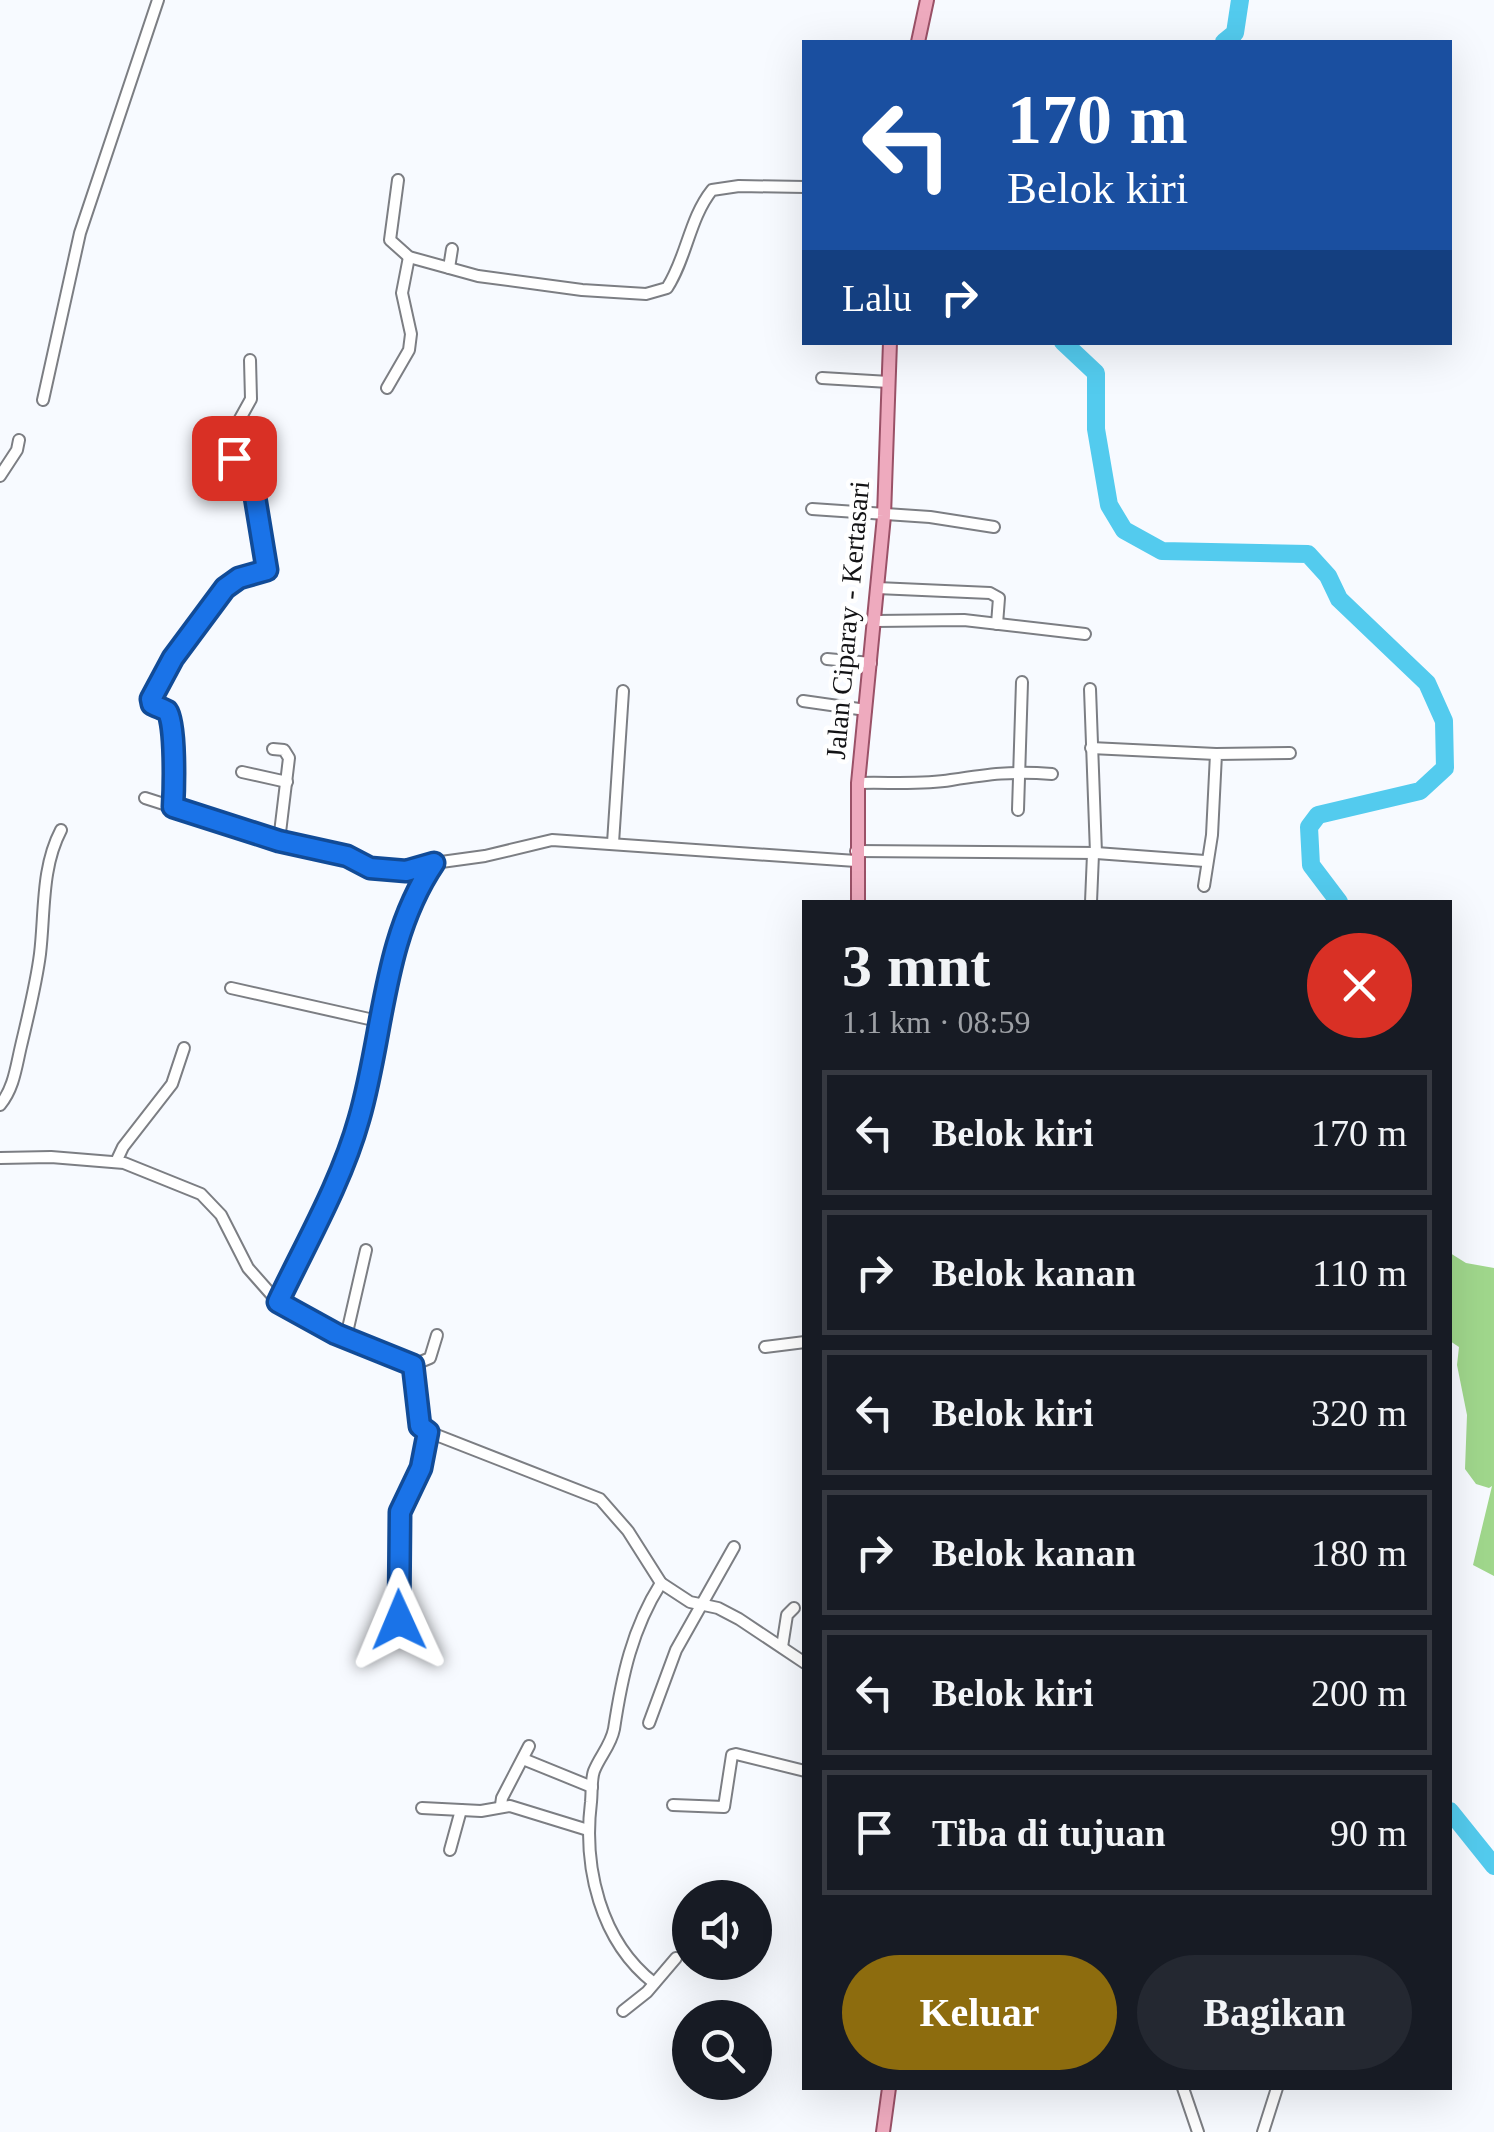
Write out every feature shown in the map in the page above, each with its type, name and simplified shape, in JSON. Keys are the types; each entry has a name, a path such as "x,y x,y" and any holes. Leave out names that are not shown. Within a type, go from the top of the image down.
{"main road":[{"path":"918,40 927,0"},
{"name":"Jalan Ciparay - Kertasari","path":"858,900 858,783 884,516 890,345"},
{"path":"883,2132 889,2090"}],"street":[{"path":"43,400 80,233 158,0"},
{"path":"398,180 390,240 409,257 519,284 646,294 667,288 674,278 688,233 712,190 802,186"},
{"path":"449,268 452,249"},
{"path":"387,388 410,350 411,334 402,294 409,257"},
{"path":"173,807 175,773 169,716 151,699 173,658 225,588 239,578 267,570 255,497 257,473 252,467 234,461 236,426 251,400 250,360"},
{"path":"822,378 889,382"},
{"path":"0,476 19,440"},
{"path":"812,509 930,517 994,527"},
{"path":"877,588 990,593 999,598 997,624"},
{"path":"875,621 956,620 1085,634"},
{"path":"827,659 871,663"},
{"path":"1018,810 1022,682"},
{"path":"1090,689 1095,853 1090,900"},
{"path":"613,843 623,691"},
{"path":"803,701 866,710"},
{"path":"273,748 288,753 279,841"},
{"path":"1092,748 1216,754 1290,752"},
{"path":"1204,886 1212,835 1216,754"},
{"path":"242,772 288,782"},
{"path":"858,783 948,781 969,775 1019,772 1052,774"},
{"path":"146,798 279,841 347,856 370,868 406,871 552,840 856,856 1095,853 1205,861"},
{"path":"0,1105 12,1085 30,1006 41,949 48,872 53,844 61,830"},
{"path":"278,1302 327,1200 359,1121 394,950 423,879 434,863"},
{"path":"232,988 378,1021"},
{"path":"116,1162 123,1147 172,1084 184,1048"},
{"path":"0,1158 116,1162 200,1194 221,1215 248,1268 278,1302 413,1365 430,1358 437,1335"},
{"path":"346,1337 366,1250"},
{"path":"765,1347 802,1342"},
{"path":"413,1365 420,1426 600,1499 628,1530 661,1583 690,1602 700,1602 739,1619 802,1661"},
{"path":"408,1620 399,1620 400,1512 421,1468 428,1432"},
{"path":"649,1723 676,1650 734,1546"},
{"path":"654,1983 632,1964 598,1900 591,1874 588,1830 594,1770 614,1734 622,1675 635,1633 661,1583"},
{"path":"782,1646 786,1615 794,1608"},
{"path":"501,1805 528,1746"},
{"path":"673,1805 724,1808 732,1755 802,1770"},
{"path":"523,1759 592,1787"},
{"path":"422,1808 481,1812 501,1805 588,1830"},
{"path":"450,1850 461,1810"},
{"path":"623,2011 672,1963"},
{"path":"1184,2090 1198,2132"},
{"path":"1263,2132 1276,2090"}],"green space":[{"path":"1452,1254 1466,1263 1494,1268 1494,1576 1473,1565 1492,1486 1476,1484 1465,1469 1467,1415 1457,1365 1459,1347 1452,1342"}],"waterway":[{"path":"1226,40 1235,33 1240,0"},
{"path":"1066,345 1096,373 1096,429 1109,505 1124,530 1162,551 1308,554 1328,576 1339,599 1427,683 1444,721 1445,768 1420,791 1318,815 1309,827 1311,865 1337,900"},
{"path":"1452,1814 1494,1866"}],"route":[{"path":"234,458 237,464 256,469 255,497 267,572 239,578 225,588 173,658 151,699 169,716 175,773 173,807 279,841 347,856 370,868 406,871 434,863 423,879 394,950 359,1121 327,1200 278,1302 336,1334 413,1365 420,1426 428,1432 421,1468 400,1512 399,1620"}]}
